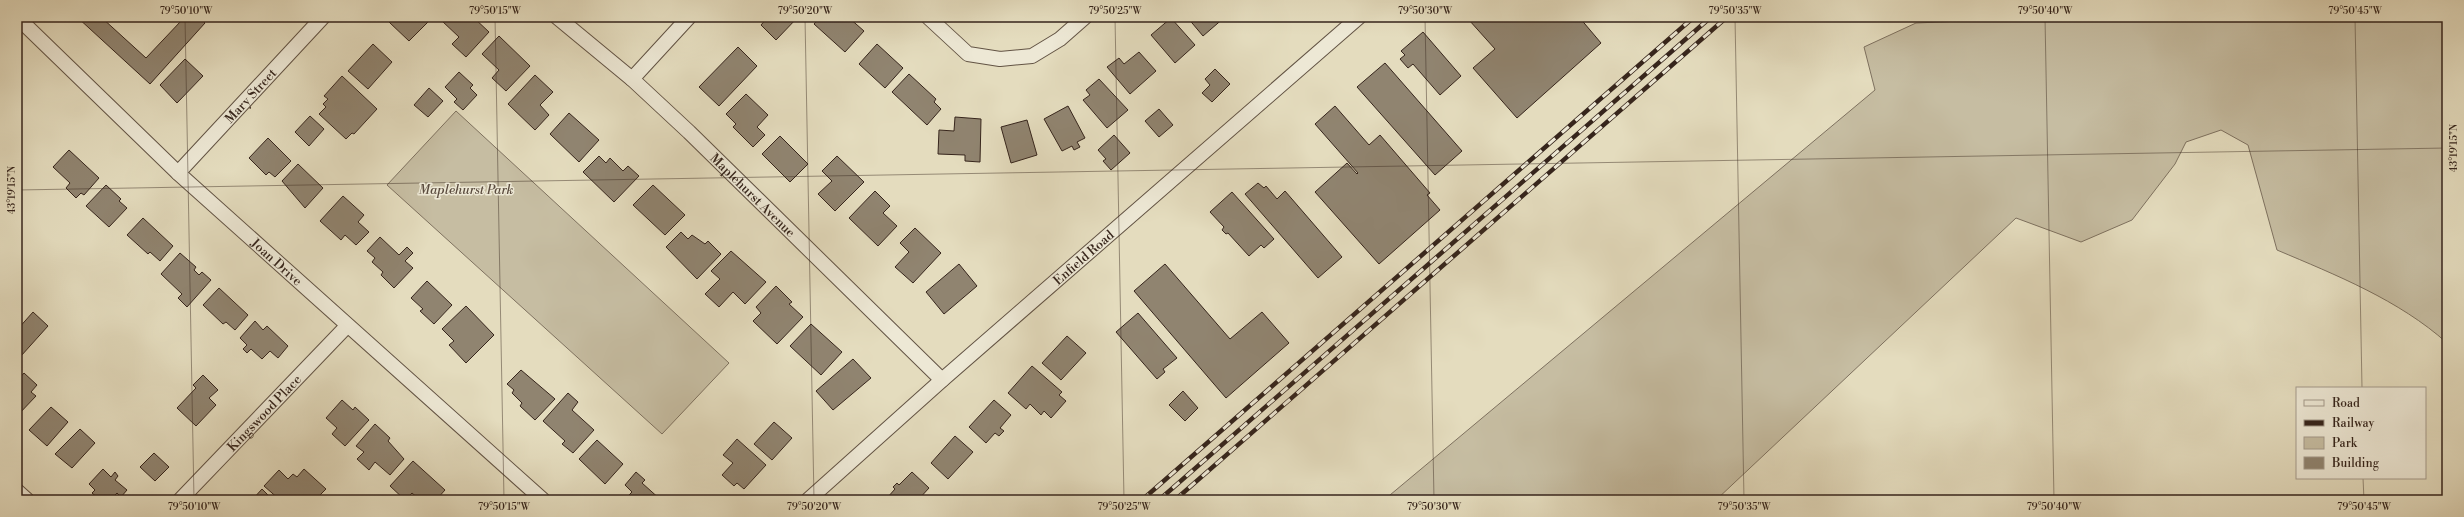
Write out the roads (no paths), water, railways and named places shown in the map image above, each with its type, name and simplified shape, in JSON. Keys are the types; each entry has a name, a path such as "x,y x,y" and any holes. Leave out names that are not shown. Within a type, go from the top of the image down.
{"street":[{"name":"Joan Drive","path":"17,17 178,173 543,500"},
{"name":"Mary Street","path":"178,173 323,17"},
{"name":"Maplehurst Avenue","path":"557,17 632,79 942,380"},
{"path":"632,79 689,17"},
{"path":"928,17 968,54 1000,59 1032,56 1060,39 1085,17"},
{"name":"Enfield Road","path":"808,500 942,380 1359,17"},
{"name":"Kingswood Place","path":"180,500 347,326"},
{"path":"17,491 27,500"}],"railway":[{"path":"1142,500 1694,17"},
{"path":"1159,500 1711,17"},
{"path":"1175,500 1727,17"}],"park label":[{"name":"Maplehurst Park","path":"466,189"}]}
